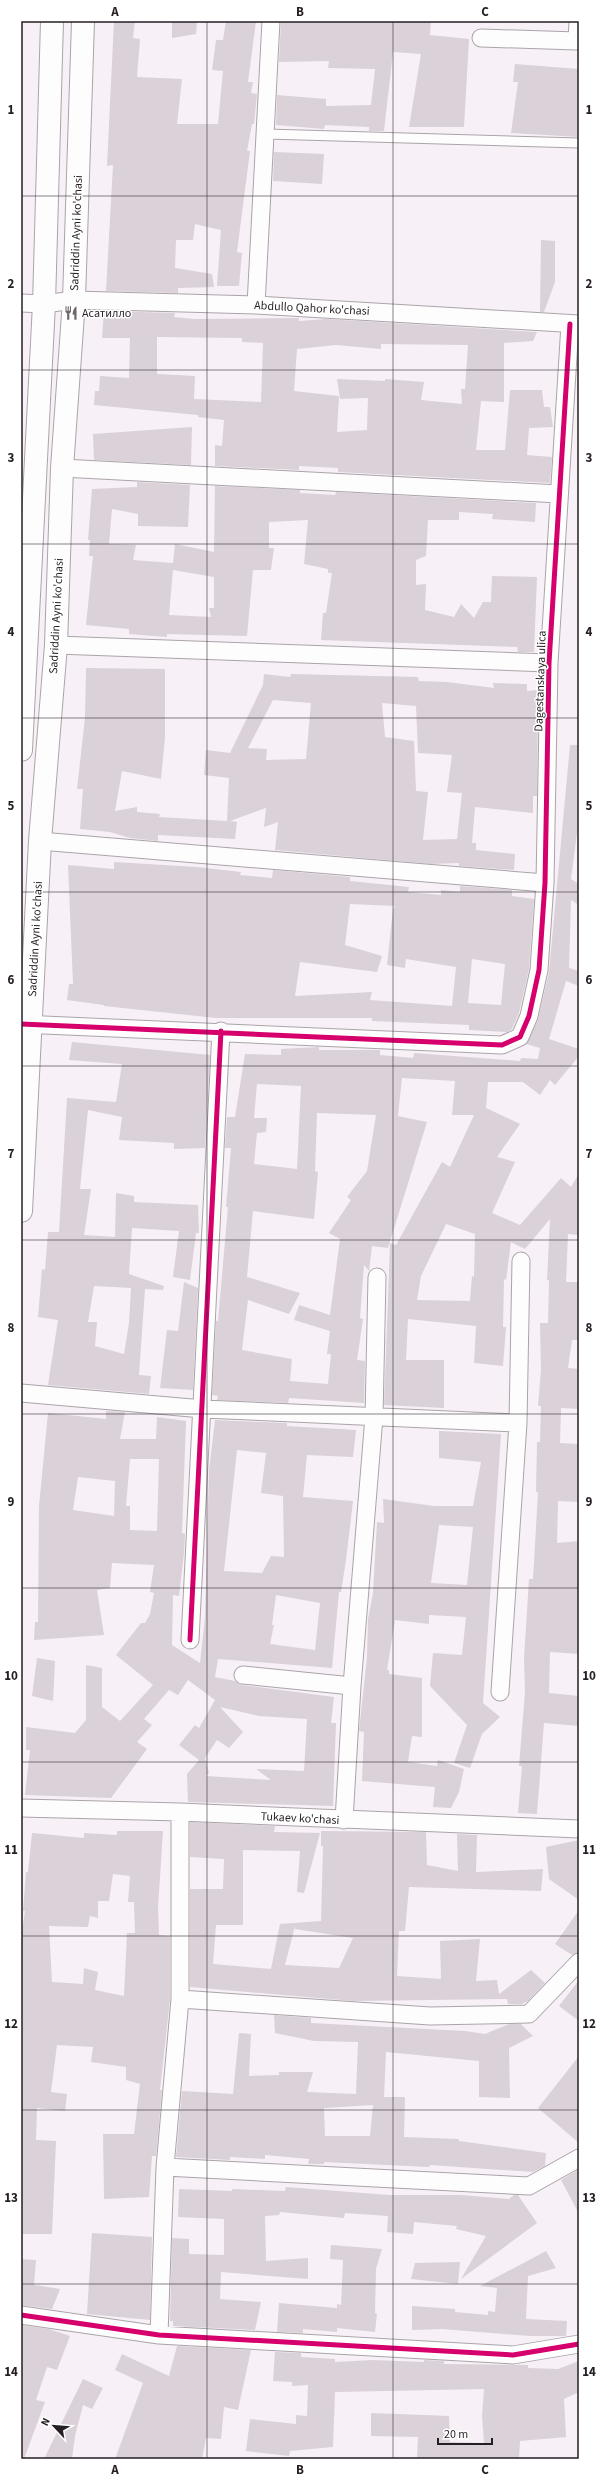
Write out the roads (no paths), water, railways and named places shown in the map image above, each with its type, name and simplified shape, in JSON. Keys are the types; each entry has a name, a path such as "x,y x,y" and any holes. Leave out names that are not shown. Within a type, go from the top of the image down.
{"main road":[{"path":"21,739 44,304 52,21"},
{"name":"Sadriddin Ayni ko'chasi","path":"21,1211 26,1024 56,645 62,468 74,300 83,21"}],"street":[{"path":"256,305 271,21"},
{"path":"481,38 577,41 578,21"},
{"name":"Abdullo Qahor ko'chasi","path":"21,303 44,304 74,300 256,305 574,324"},
{"name":"Dagestanskaya ulica","path":"221,1031 502,1045 520,1037 530,1016 539,970 545,883 549,664 559,494 574,324"},
{"path":"62,468 559,494"},
{"path":"56,645 549,664"},
{"path":"40,841 545,883"},
{"path":"26,1024 221,1031 190,1640"},
{"path":"500,1692 518,1423 521,1262"},
{"path":"344,1820 352,1686 374,1417 377,1277"},
{"path":"21,1393 203,1408 518,1423"},
{"path":"243,1675 352,1686"},
{"name":"Tukaev ko'chasi","path":"21,1808 180,1812 579,1829"},
{"path":"159,2335 165,2167 180,1999 180,1812"},
{"path":"180,1999 430,2016 529,2014 579,1962"},
{"path":"165,2167 529,2186 579,2158"},
{"path":"21,2315 159,2335 513,2355 579,2344"}],"lane":[{"path":"266,134 579,143"}],"place":[{"name":"Асатилло","path":"71,313"}]}
